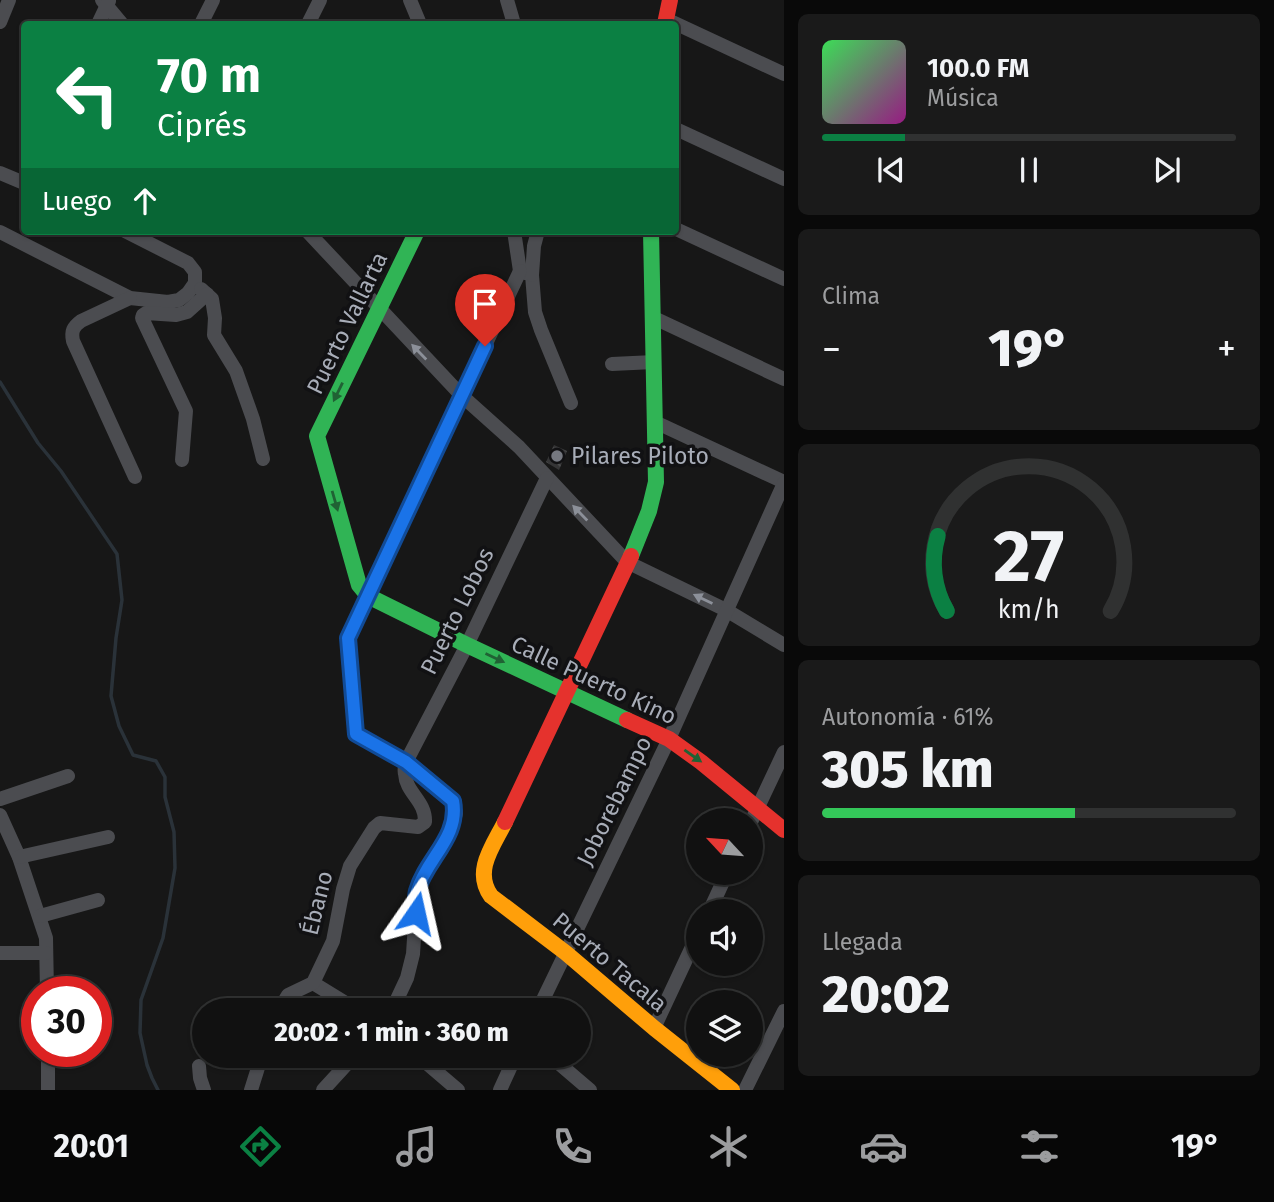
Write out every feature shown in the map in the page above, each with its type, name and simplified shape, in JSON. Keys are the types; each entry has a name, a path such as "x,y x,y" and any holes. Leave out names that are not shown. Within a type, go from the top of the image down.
{"street":[{"path":"0,22 9,0"},
{"path":"202,21 213,0"},
{"path":"310,21 320,0"},
{"path":"410,0 419,21"},
{"path":"507,0 513,21"},
{"path":"665,21 670,0"},
{"path":"99,21 106,2"},
{"path":"106,2 120,21"},
{"path":"679,28 784,74"},
{"path":"679,130 784,179"},
{"path":"0,173 21,182"},
{"path":"679,230 784,279"},
{"path":"0,232 130,298 168,302 179,300 188,293 195,283 195,272 188,263 133,235"},
{"path":"313,235 378,309 461,395 519,447 627,562 726,610 784,645"},
{"name":"Puerto Vallarta","path":"368,596 359,584 317,436 415,235"},
{"path":"515,235 535,312 571,403"},
{"path":"398,998 407,978 413,954 417,892 453,825 456,813 453,801 406,762 356,734 348,638 461,395 526,273 537,235"},
{"path":"567,692 654,498 656,482 651,235"},
{"path":"195,283 212,299 214,335 236,371 263,458"},
{"path":"182,460 186,411 142,318 146,313 176,315 187,312 206,294"},
{"path":"130,298 81,321 74,326 71,333 135,477"},
{"path":"652,317 784,379"},
{"path":"612,364 653,362"},
{"path":"655,422 784,482"},
{"name":"Puerto Lobos","path":"406,762 467,645 547,478"},
{"name":"Joborebampo","path":"544,998 668,739 784,482"},
{"name":"Calle Puerto Kino","path":"368,596 668,739 701,762 747,808"},
{"name":"Puerto Tacala","path":"567,692 485,863 482,875 484,887 491,896 566,953 732,1090"},
{"path":"757,808 784,752"},
{"name":"Ébano","path":"313,983 333,941 350,866 374,828 380,824 418,827 425,822 426,812 406,782 406,762"},
{"path":"0,799 68,775"},
{"path":"0,815 19,857 40,916 46,938 47,976"},
{"name":"Calle Puerto Kino","path":"763,820 784,831"},
{"path":"19,857 107,837"},
{"path":"40,916 98,900"},
{"path":"0,953 47,953"},
{"path":"654,1028 686,960"},
{"path":"286,998 313,983 337,998"},
{"path":"746,1090 784,1011"},
{"path":"48,1067 48,1090"},
{"path":"199,1068 204,1090"},
{"path":"251,1090 258,1068"},
{"path":"323,1090 343,1068"},
{"path":"432,1068 458,1090"},
{"path":"500,1090 510,1068"},
{"path":"564,1068 590,1090"}],"building":[{"name":"Pilares Piloto","path":"554,445 567,451 559,470 546,462"}],"waterway":[{"path":"0,382 38,443 61,471 117,554 122,600 111,696 119,726 133,755 156,761 165,777 165,797 174,832 175,868 163,938 141,1000 140,1033 147,1065 158,1090"}],"traffic: fast":[{"path":"415,235 317,436 359,585 368,596 627,720"},
{"path":"631,556 649,511 656,482 651,235"}],"traffic: slow":[{"path":"505,822 484,868 486,887 491,896 566,953 732,1090"}],"traffic: jam":[{"path":"666,21 670,0"},
{"path":"505,822 631,556"},
{"path":"627,720 669,739 784,830"}],"place":[{"name":"Pilares Piloto","path":"557,456"}],"route":[{"path":"416,913 417,892 421,881 453,825 456,813 453,801 406,762 356,734 348,638 485,346"}]}
